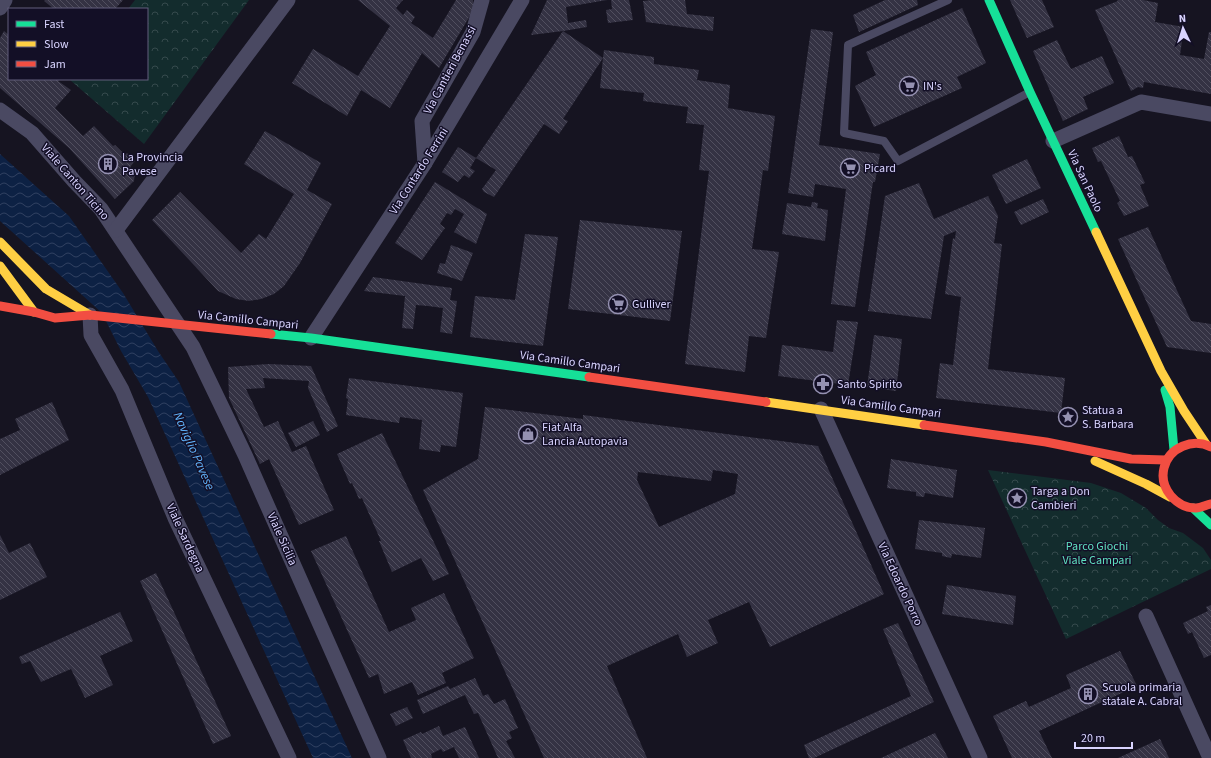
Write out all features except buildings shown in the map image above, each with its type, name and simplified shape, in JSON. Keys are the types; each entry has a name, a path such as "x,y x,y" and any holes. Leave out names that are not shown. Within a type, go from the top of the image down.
{"street":[{"path":"0,8 5,0"},
{"path":"116,230 288,0"},
{"name":"Via Cantieri Benassi","path":"425,163 422,121 473,32 482,0"},
{"name":"Via Contardo Ferrini","path":"311,338 425,163 522,0"},
{"name":"Via San Paolo","path":"990,0 1030,92 1160,371 1184,411 1209,445"},
{"path":"1053,141 1141,102 1211,114"},
{"name":"Viale Canton Ticino","path":"0,110 32,132 74,181 102,209 178,324"},
{"path":"0,242 46,289 90,315"},
{"path":"0,268 34,312"},
{"path":"0,306 34,312 54,318 90,315"},
{"name":"Via Camillo Campari","path":"90,315 311,338 1046,442 1131,459 1166,460"},
{"name":"Viale Sardegna","path":"90,315 91,335 122,390 176,518 289,758"},
{"name":"Viale Sicilia","path":"178,324 192,347 245,455 379,758"},
{"name":"Via San Paolo","path":"1160,371 1170,407 1174,450"},
{"name":"Via Edoardo Porro","path":"821,409 980,758"},
{"name":"Via Camillo Campari","path":"1046,442 1123,473 1170,497 1181,505 1193,508"},
{"path":"1170,497 1164,486 1162,473 1166,460 1174,450 1185,444 1196,442 1209,445"},
{"path":"1193,508 1205,507 1211,504"},
{"path":"1193,508 1211,525"},
{"path":"1146,616 1210,758"}],"lane":[{"path":"948,0 848,45 844,133 884,141 898,161 1030,92"}],"green space":[{"path":"135,0 249,0 144,144 70,80 148,80 148,8 129,8"},
{"name":"Parco Giochi Viale Campari","path":"988,470 1091,483 1121,493 1146,508 1169,528 1183,533 1203,548 1211,560 1211,569 1066,639"}],"water":[{"name":"Naviglio Pavese","path":"0,154 69,216 123,293 158,351 179,382 352,758 313,758 148,397 121,351 102,313 0,221"}],"traffic: fast":[{"path":"989,0 1030,92 1096,232"},
{"path":"271,334 311,338 589,377"},
{"path":"1165,390 1170,407 1174,450"},
{"path":"1193,508 1211,525"}],"traffic: slow":[{"path":"1096,232 1161,371 1184,411 1206,444"},
{"path":"0,242 46,289 90,315"},
{"path":"0,266 34,312"},
{"path":"766,402 924,425"},
{"path":"1095,461 1146,484 1170,497"}],"traffic: jam":[{"path":"0,306 34,312 55,318 90,315 271,334"},
{"path":"589,377 766,402"},
{"path":"924,425 1046,442 1131,459 1166,460"},
{"path":"1211,447 1204,444 1190,444 1176,450 1167,461 1163,475 1164,483 1171,496 1182,505 1200,508 1211,504"}],"place":[{"name":"IN's","path":"909,86"},
{"name":"La Provincia Pavese","path":"108,164"},
{"name":"Picard","path":"850,168"},
{"name":"Gulliver","path":"618,304"},
{"name":"Santo Spirito","path":"823,384"},
{"name":"Statua a S. Barbara","path":"1068,417"},
{"name":"Fiat Alfa Lancia Autopavia","path":"528,434"},
{"name":"Targa a Don Cambieri","path":"1017,498"},
{"name":"Scuola primaria statale A. Cabral","path":"1088,694"}]}
